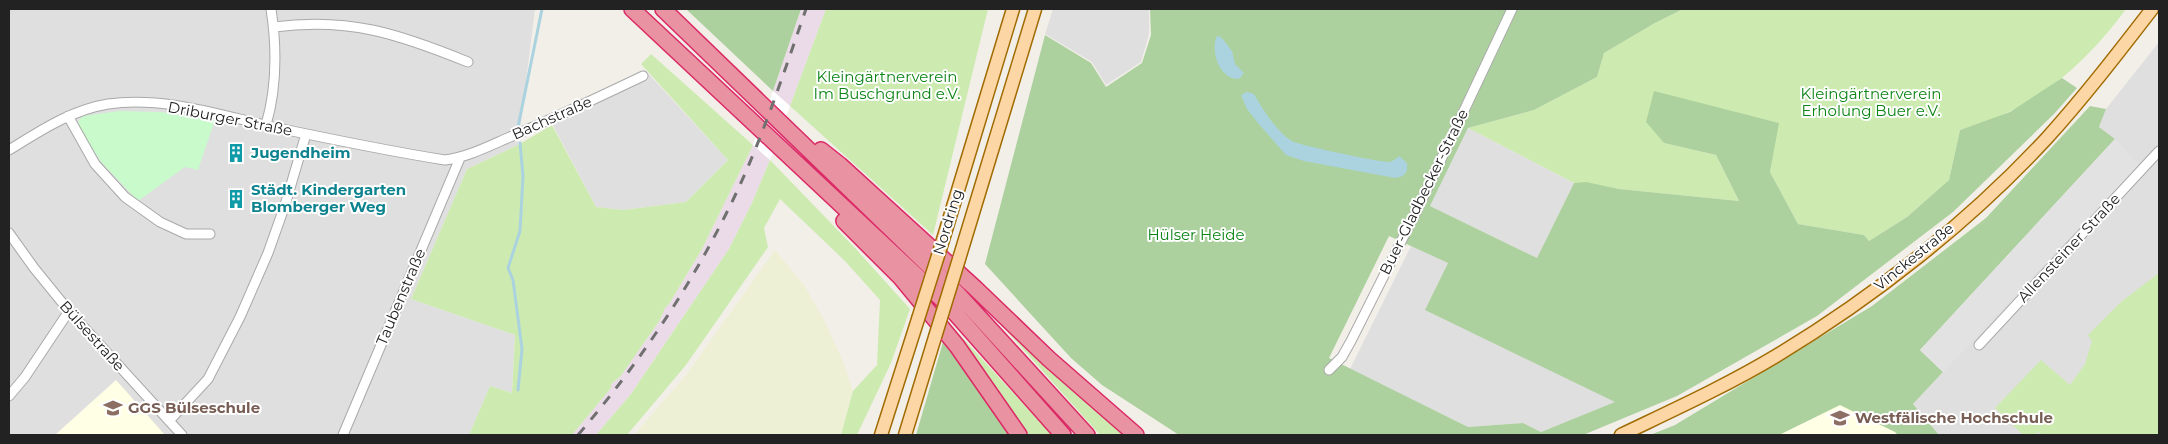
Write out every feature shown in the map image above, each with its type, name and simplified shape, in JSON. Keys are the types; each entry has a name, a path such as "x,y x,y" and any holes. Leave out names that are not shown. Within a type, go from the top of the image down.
{"highway":[{"path":"632,9 948,305 1063,435"},
{"path":"663,9 958,294 1087,435"},
{"path":"766,108 840,165 975,288 1049,359 1136,435"},
{"path":"742,110 786,161 901,278 957,346 1019,435"}],"main road":[{"name":"Nordring","path":"881,435 1013,9"},
{"name":"Nordring","path":"905,435 1035,9"},
{"name":"Vinckestraße","path":"1621,435 1716,389 1775,356 1822,326 1922,252 1991,193 2046,139 2073,109 2152,9"}],"street":[{"path":"266,125 271,106 276,70 274,27 271,9"},
{"name":"Buer-Gladbecker-Straße","path":"1330,370 1342,357 1372,299 1512,9"},
{"path":"274,27 302,24 361,27 422,43 468,62"},
{"name":"Bachstraße","path":"460,158 569,112 643,76"},
{"name":"Driburger Straße","path":"9,150 68,116 81,111 109,104 151,103 196,108 306,134 445,160 460,158"},
{"path":"68,116 95,164 126,197 160,222 186,234 210,234"},
{"path":"169,421 208,379 240,317 274,237 306,134"},
{"name":"Allensteiner Straße","path":"1978,345 2159,151"},
{"name":"Taubenstraße","path":"343,435 460,158"},
{"name":"Bülsestraße","path":"9,232 34,268 69,310 182,435"},
{"path":"9,396 25,377 69,310"}],"shaded area":[{"path":"9,9 535,9 518,145 467,169 411,299 515,335 512,393 490,386 469,435 9,435"},
{"path":"801,9 826,9 790,106 773,91"},
{"path":"1053,9 1149,9 1149,34 1141,62 1106,85 1092,62 1045,34"},
{"path":"2159,42 2159,435 1939,435 1913,404 1943,372 2115,139 2099,127 2106,109"},
{"path":"645,70 728,160 686,202 623,210 596,207 548,116"},
{"path":"1468,128 1574,183 1537,258 1430,206"},
{"path":"2115,139 2139,165 1943,372 1920,350"},
{"path":"753,145 770,160 752,203 729,249 631,394 596,435 572,435 611,388 611,384 620,377 660,320 665,307 669,304 702,249"},
{"path":"1411,246 1448,263 1426,310 1616,402 1541,432 1523,423 1468,427 1350,369"},
{"path":"775,250 804,285 823,318 843,361 853,391 841,435 634,435 686,375"},
{"name":"GGS Bülseschule","path":"116,380 165,435 55,435"},
{"name":"Westfälische Hochschule","path":"1840,405 1898,435 1779,435"}],"green space":[{"path":"686,9 801,9 773,91"},
{"name":"Kleingärtnerverein Im Buschgrund e.V.","path":"826,9 988,9 933,235 790,106"},
{"name":"Hülser Heide","path":"1150,9 1683,9 1604,53 1597,77 1534,110 1468,128 1430,206 1537,258 1574,183 1586,182 1619,189 1739,201 1716,155 1664,143 1646,122 1654,91 1779,123 1770,172 1798,224 1864,235 1869,241 1907,217 1949,180 1960,130 2010,112 2062,78 2077,88 2054,114 1953,212 1817,316 1677,396 1583,435 1179,435 1102,385 1071,358 985,264 1045,35 1091,63 1106,87 1142,63 1151,35","holes":["1389,236 1448,263 1425,310 1615,402 1541,432 1523,423 1468,427 1329,358"]},
{"name":"Kleingärtnerverein Erholung Buer e.V.","path":"1683,9 2126,9 2089,53 2045,91 2005,114 1960,130 1949,180 1907,217 1869,241 1864,235 1798,224 1770,172 1778,123 1654,92 1664,143 1716,155 1739,201 1574,183 1468,128 1534,110 1597,77 1604,53"},
{"path":"651,54 753,145 702,249 665,308 660,320 620,377 611,384 611,388 572,435 469,435 490,386 512,393 515,335 411,299 467,169 518,145 552,125 596,207 623,210 686,202 728,160 641,64"},
{"path":"2090,106 2106,109 2099,127 2115,139 1920,350 1943,372 1913,404 1939,435 1898,435 1840,405 1779,435 1650,435 1675,425 1872,306 1986,218"},
{"path":"119,111 161,112 215,120 198,170 185,167 138,201 101,162 78,126 79,120 83,116"},
{"path":"770,160 856,249 910,309 891,363 857,435 841,435 853,391 877,365 880,300 845,261 780,199 764,228 768,247 686,365 627,435 596,435 631,394 729,249 752,203"},
{"path":"2159,273 2159,435 2042,435 2038,432 2034,435 2023,435 1995,408 2041,360 2070,385 2085,364 2092,341 2088,335 2122,301"},
{"path":"967,287 1131,435 1100,435"},
{"path":"948,322 1052,435 1025,435 946,327"},
{"path":"943,342 999,414 1013,435 916,435"}],"water":[{"path":"1217,36 1221,37 1232,51 1235,64 1244,73 1239,79 1232,78 1221,69 1215,49"},
{"path":"1247,92 1254,94 1275,126 1292,141 1324,150 1384,162 1390,162 1399,156 1407,163 1407,171 1403,176 1395,178 1304,161 1286,155 1247,109 1241,95"}],"pier":[{"path":"773,91 790,106 770,160 753,145"}],"waterway":[{"path":"518,127 542,9"},
{"path":"518,390 522,349 513,280 508,268 520,231 523,176 520,143"}],"railway":[{"path":"578,435 620,383 659,329 711,244 749,164 779,87 806,9"}],"place":[{"name":"Jugendheim","path":"236,153"},
{"name":"Städt. Kindergarten Blomberger Weg","path":"236,199"},
{"name":"GGS Bülseschule","path":"113,408"},
{"name":"Westfälische Hochschule","path":"1840,418"}]}
